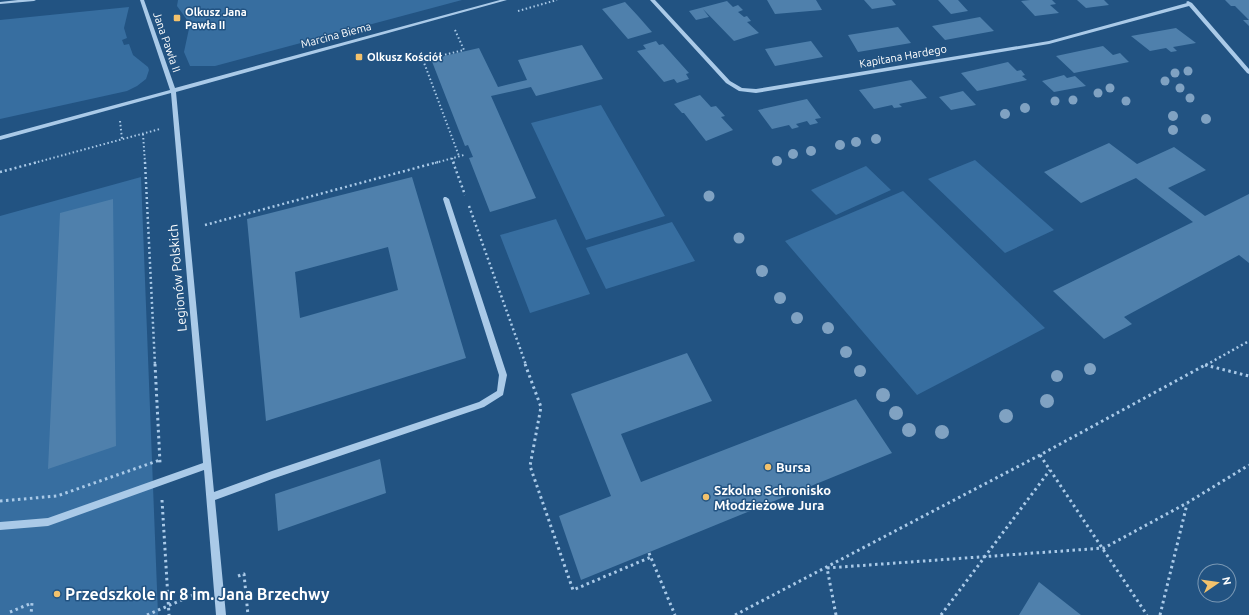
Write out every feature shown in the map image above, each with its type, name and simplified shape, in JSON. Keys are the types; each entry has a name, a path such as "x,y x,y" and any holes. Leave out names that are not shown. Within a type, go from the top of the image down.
{"street":[{"path":"0,3 34,0"},
{"name":"Jana Pawła II","path":"142,0 173,90"},
{"name":"Marcina Biema","path":"0,138 505,0"},
{"name":"Kapitana Hardego","path":"652,0 728,82 741,90 756,91 1049,42 1188,2 1249,72"},
{"name":"Legionów Polskich","path":"173,90 221,615"},
{"path":"211,497 480,405 500,393 503,375 446,199"},
{"path":"0,526 48,522 207,465"}],"path":[{"path":"455,29 464,50 423,60 459,156"},
{"path":"0,172 161,129"},
{"path":"143,134 148,201 161,482 169,615"},
{"path":"205,225 464,155"},
{"path":"452,158 541,407 530,466 573,590 651,557"},
{"path":"735,615 828,568 1040,455 1204,364 1249,341"},
{"path":"1204,364 1249,376"},
{"path":"1040,455 1104,548 1147,615"},
{"path":"0,501 57,496 160,460"},
{"path":"828,568 1104,548 1187,503 1249,464"},
{"path":"941,615 1050,470"},
{"path":"1160,615 1187,503"},
{"path":"649,552 675,615"},
{"path":"828,568 836,615"},
{"path":"10,612 32,603 31,615"},
{"path":"147,615 168,606"}],"shaded area":[{"path":"178,0 462,0 215,66 190,66 184,52 190,24 177,6"},
{"path":"129,7 124,28 127,38 122,40 124,45 129,44 133,55 148,67 149,70 146,79 127,91 0,119 0,20"},
{"path":"601,105 665,216 586,240 531,123"},
{"path":"975,160 1054,230 1005,253 928,179"},
{"path":"866,166 891,190 836,215 811,190"},
{"path":"141,177 158,615 0,615 0,216"},
{"path":"903,191 1045,328 917,395 785,241"},
{"path":"556,219 590,294 530,313 500,235"},
{"path":"672,222 695,261 606,289 586,248"}],"building":[{"path":"767,0 816,0 822,10 775,14"},
{"path":"864,0 892,0 896,5 872,9"},
{"path":"938,0 958,0 968,11 951,14"},
{"path":"1052,0 1056,4 1050,5 1059,13 1035,16 1021,1"},
{"path":"1077,0 1104,0 1109,5 1086,8"},
{"path":"1225,0 1249,0 1249,20 1235,6 1231,6"},
{"path":"727,1 733,7 738,5 743,10 738,12 744,17 747,16 751,21 747,22 759,33 734,41 703,9 709,17 696,20 689,11"},
{"path":"625,2 652,32 628,39 602,9"},
{"path":"980,17 994,31 945,40 932,26"},
{"path":"1243,20 1249,20 1249,26"},
{"path":"898,27 911,43 858,52 848,35"},
{"path":"1176,28 1196,43 1173,47 1177,51 1171,52 1166,48 1150,51 1131,36"},
{"path":"656,41 659,45 663,44 689,73 686,74 689,79 677,83 674,79 664,82 637,51 646,49 643,45"},
{"path":"811,41 823,57 775,66 765,49"},
{"path":"582,45 603,79 536,96 531,87 491,96 536,198 490,212 469,158 473,157 468,145 465,146 431,59 479,48 498,87 527,80 518,60"},
{"path":"1103,46 1113,55 1120,53 1129,62 1074,73 1056,56"},
{"path":"1008,62 1017,71 1021,70 1025,75 1022,76 1027,80 977,91 961,73"},
{"path":"1064,75 1067,78 1075,76 1086,86 1054,92 1042,81"},
{"path":"911,80 927,98 899,104 902,107 894,108 892,105 874,109 859,90"},
{"path":"963,91 976,105 951,110 939,97"},
{"path":"700,95 711,107 716,106 725,116 721,117 733,130 706,141 684,113 682,113 674,104"},
{"path":"807,99 821,118 815,119 818,123 810,125 807,121 796,124 799,127 792,129 789,125 772,129 758,110"},
{"path":"1109,143 1137,164 1174,147 1206,170 1168,188 1205,216 1249,194 1249,263 1239,255 1124,317 1132,324 1104,339 1053,291 1193,222 1136,178 1081,203 1044,172"},
{"path":"412,177 466,358 266,421 247,219","holes":["388,247 398,290 300,318 295,272"]},
{"path":"113,199 116,446 48,469 60,213"},
{"name":"Bursa","path":"687,353 712,401 621,434 641,482 856,399 892,453 581,580 559,516 611,496 571,394"},
{"path":"380,459 386,493 278,531 275,494"},
{"path":"1039,582 1081,615 1019,615"}],"place":[{"name":"Olkusz Jana Pawła II","path":"177,18"},
{"name":"Olkusz Kościół","path":"359,57"},
{"name":"Bursa","path":"768,467"},
{"name":"Szkolne Schronisko Młodzieżowe Jura","path":"706,497"},
{"name":"Przedszkole nr 8 im. Jana Brzechwy","path":"57,594"}]}
